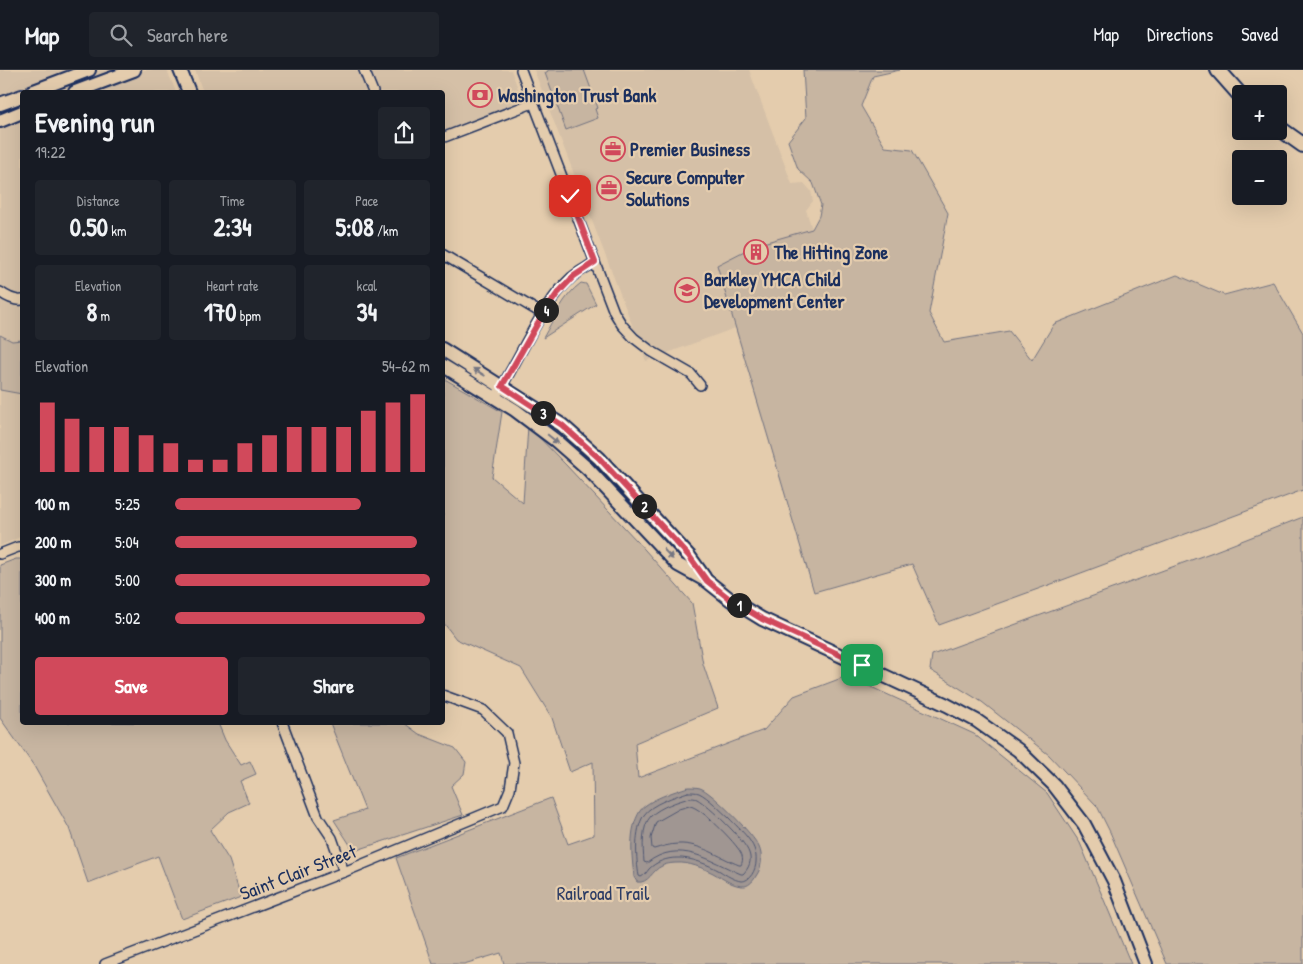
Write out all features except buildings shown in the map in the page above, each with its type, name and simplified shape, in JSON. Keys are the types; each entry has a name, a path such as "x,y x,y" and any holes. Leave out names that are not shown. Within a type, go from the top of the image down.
{"main road":[{"path":"36,90 89,70"},
{"path":"80,90 134,70"},
{"path":"180,70 188,90"},
{"path":"1218,70 1232,86"},
{"path":"0,104 20,97"},
{"path":"0,121 20,113"},
{"path":"1287,134 1303,145"},
{"path":"445,351 562,425 599,458 689,556 707,581"},
{"path":"445,367 515,410 555,440 588,469 678,565 707,581 731,600 762,619 947,705 977,721 1018,750 1054,785 1084,824 1114,881 1146,964"}],"street":[{"path":"364,70 372,90"},
{"path":"521,70 614,312 622,325 634,338 691,374 700,385"},
{"path":"445,137 533,103"},
{"path":"445,256 543,314"},
{"path":"494,398 543,314 564,285 595,262"},
{"path":"0,292 8,298 20,300"},
{"path":"0,554 20,547"},
{"name":"Saint Clair Street","path":"105,964 344,872 502,806 510,789 514,763 507,733 483,710 445,697"},
{"path":"283,725 318,818 332,838 344,872"}],"shaded area":[{"path":"0,70 167,70 175,90 20,90 20,340 12,341 0,335"},
{"path":"195,70 358,70 366,90 202,90"},
{"path":"370,70 511,70 519,91 519,100 513,106 445,132 445,90 378,90"},
{"path":"534,70 749,70 792,184 804,183 811,191 813,201 806,210 812,229 814,592 735,328 646,361"},
{"path":"0,390 20,394 20,537 0,546"}],"green space":[{"path":"548,70 584,70 598,108 595,109 598,118 566,130 545,73"},
{"path":"803,70 900,70 873,76 861,106 885,147 912,150 948,213 929,313 944,342 1009,331 1032,360 1054,324 1177,275 1224,295 1273,282 1303,333 1303,490 939,625 912,564 814,592 717,265 756,245 812,229 819,216 821,205 813,183 798,169 788,141 806,118"},
{"path":"581,283 586,284 596,304 543,338 564,301"},
{"path":"0,335 12,341 20,340 20,394 0,390"},
{"name":"Railroad Trail","path":"445,379 502,412 492,477 523,503 528,426 637,541 692,603 703,664 718,708 635,743 638,778 764,730 794,696 847,676 974,734 1047,793 1080,843 1131,964 504,964 501,953 464,964 433,964 396,858 551,798 568,844 594,835 593,762 570,772 552,718 521,668 456,639 445,625"},
{"path":"1303,517 1303,964 1167,964 1097,806 1049,755 982,702 930,670 932,655"},
{"path":"20,559 20,725 219,725 225,740 241,765 250,761 256,774 240,781 249,803 229,812 210,830 229,860 241,897 182,919 158,856 88,883 69,828 34,766 0,718 0,565"},
{"path":"331,725 407,725 419,734 455,748 466,762 464,774 451,786 463,815 354,851 334,820 365,810"}],"water":[{"path":"688,787 700,788 713,797 741,824 759,847 761,854 760,869 749,885 737,885 705,869 681,863 663,865 645,881 637,882 634,877 632,861 632,835 636,818 640,811 649,803 669,793"}],"place":[{"name":"Washington Trust Bank","path":"480,95"},
{"name":"Premier Business","path":"613,149"},
{"name":"Secure Computer Solutions","path":"609,188"},
{"name":"The Hitting Zone","path":"756,252"},
{"name":"Barkley YMCA Child Development Center","path":"687,290"}],"route":[{"path":"570,196 595,262 574,276 557,294 543,314 502,386 562,425 599,458 689,556 707,581 731,600 762,619 862,665"}]}
